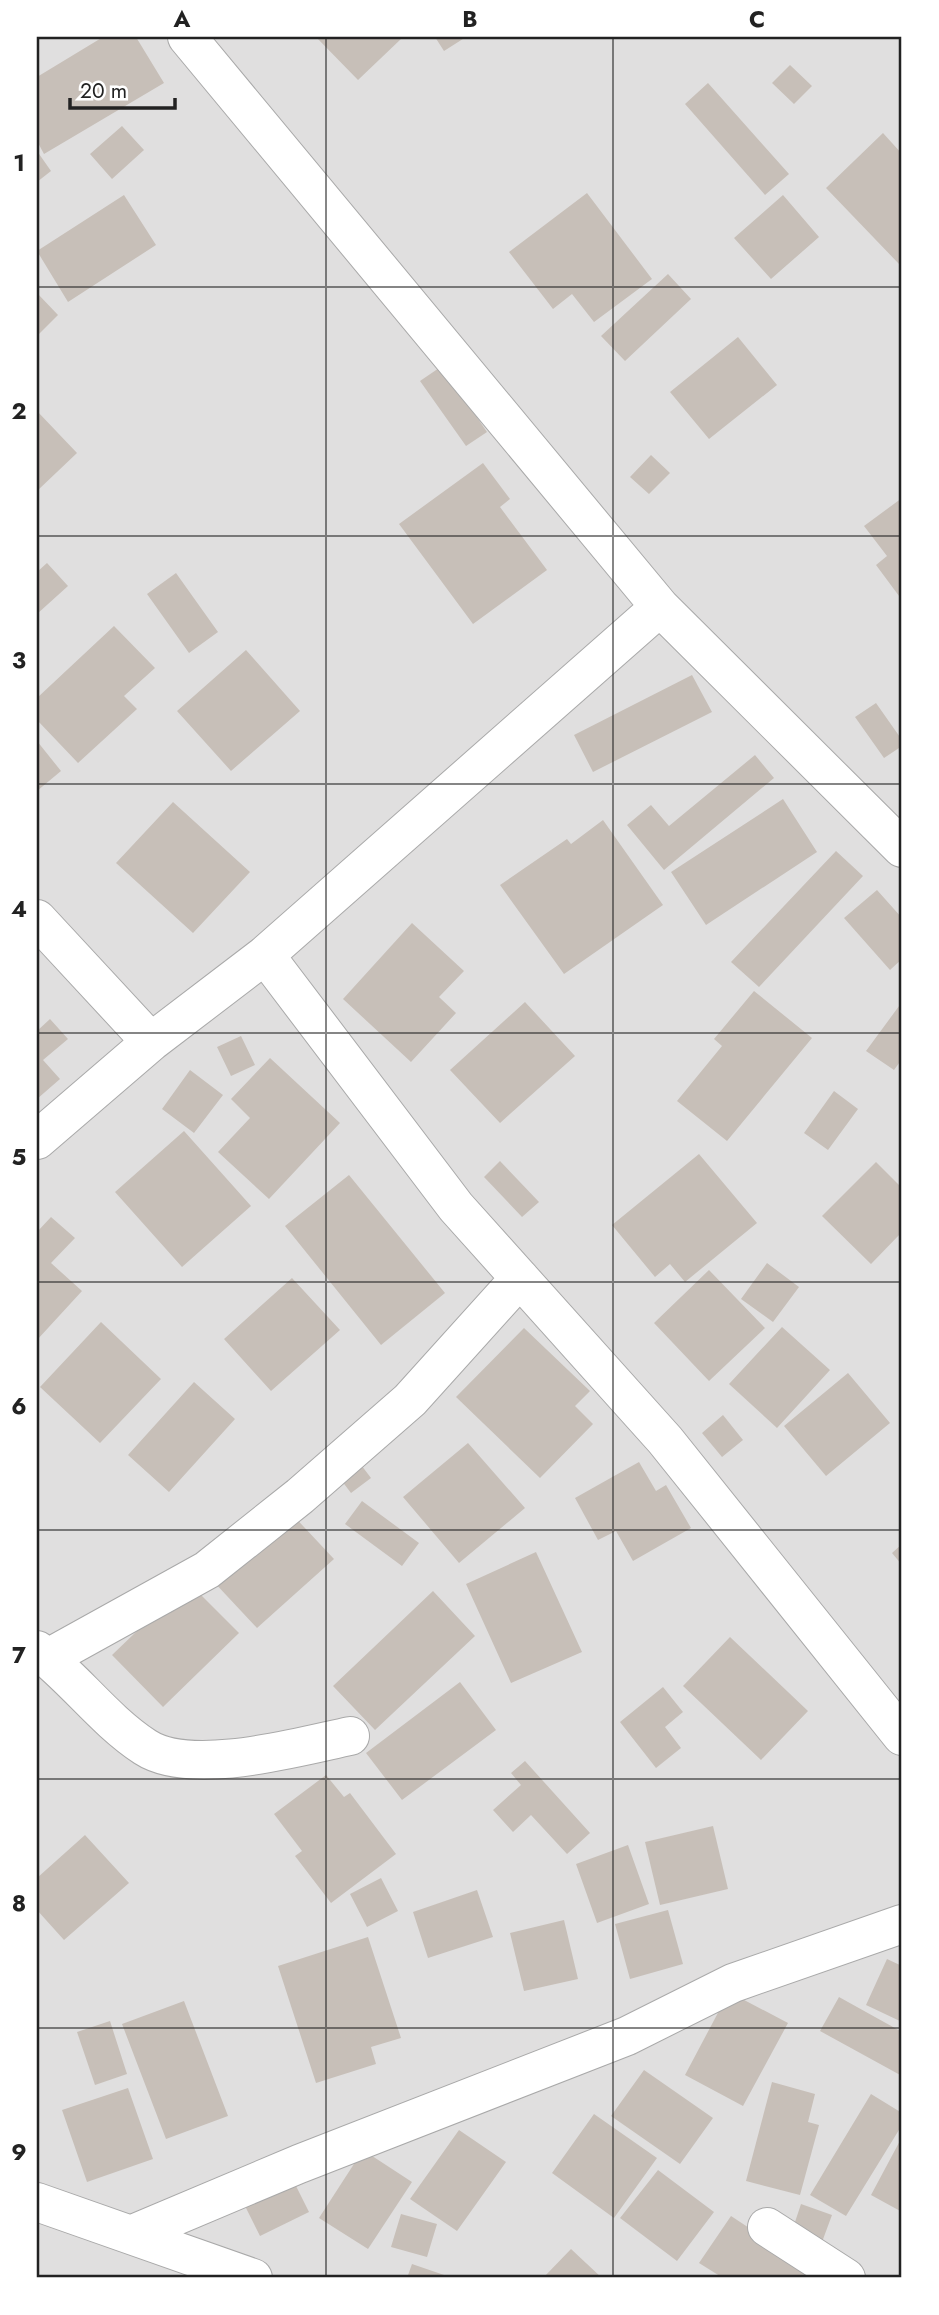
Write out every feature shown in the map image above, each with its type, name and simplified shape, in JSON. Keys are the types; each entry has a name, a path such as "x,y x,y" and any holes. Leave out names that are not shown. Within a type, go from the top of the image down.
{"street":[{"path":"187,37 660,607 902,848"},
{"path":"37,1140 151,1042 265,955 660,607"},
{"path":"37,919 151,1042"},
{"path":"265,955 456,1207 665,1440 902,1736"},
{"path":"350,1736 257,1755 199,1762 160,1752 147,1748 113,1721 42,1654 207,1570 411,1399 520,1278"},
{"path":"133,2234 299,2164 627,2036 733,1983 789,1961 902,1924"},
{"path":"37,2202 253,2278"},
{"path":"767,2227 846,2278"}],"shaded area":[{"path":"37,37 902,37 902,2278 37,2278"}],"building":[{"path":"103,37 136,37 164,83 44,154 37,141 37,77"},
{"path":"316,37 399,37 401,39 358,80"},
{"path":"435,37 466,37 444,51"},
{"path":"790,65 812,86 794,104 772,83"},
{"path":"708,83 789,174 765,195 685,104"},
{"path":"122,126 144,150 112,179 90,154"},
{"path":"883,133 902,154 902,261 899,264 826,188"},
{"path":"37,151 51,171 37,182"},
{"path":"587,193 652,279 594,322 572,294 553,309 509,252"},
{"path":"124,195 156,245 68,302 37,251"},
{"path":"783,195 819,237 771,279 734,238"},
{"path":"668,274 691,299 625,361 601,336"},
{"path":"37,293 58,315 37,336"},
{"path":"738,337 777,385 709,439 670,392"},
{"path":"442,366 487,432 466,446 420,381"},
{"path":"37,411 77,453 37,491"},
{"path":"651,455 670,473 649,494 630,477"},
{"path":"483,463 510,499 500,507 547,570 473,624 399,524"},
{"path":"902,498 902,600 876,565 887,556 864,526"},
{"path":"47,563 68,586 37,614 37,572"},
{"path":"176,573 218,632 189,653 147,594"},
{"path":"114,626 155,668 124,696 137,709 78,763 37,720 37,698"},
{"path":"246,650 300,711 231,771 177,711"},
{"path":"692,675 712,712 593,772 574,735"},
{"path":"876,703 902,740 902,746 884,758 855,717"},
{"path":"37,741 61,771 37,791"},
{"path":"755,755 774,778 664,870 627,825 651,805 669,826"},
{"path":"783,799 817,852 706,925 671,872"},
{"path":"173,802 250,872 193,933 116,863"},
{"path":"603,820 663,905 564,974 500,885 567,839 571,844"},
{"path":"836,851 863,876 759,987 731,962"},
{"path":"877,890 902,918 902,959 890,970 844,918"},
{"path":"412,923 464,971 439,997 456,1013 411,1062 343,999"},
{"path":"754,991 812,1038 727,1141 677,1101 722,1046 714,1039"},
{"path":"525,1002 575,1056 500,1123 450,1070"},
{"path":"902,1002 902,1059 894,1070 866,1051"},
{"path":"50,1019 68,1039 43,1060 60,1079 37,1099 37,1031"},
{"path":"241,1036 255,1065 231,1076 217,1047"},
{"path":"270,1058 340,1123 269,1199 218,1152 250,1118 231,1099"},
{"path":"190,1070 223,1095 194,1133 162,1109"},
{"path":"834,1091 858,1109 828,1150 804,1133"},
{"path":"184,1131 251,1206 182,1267 115,1192"},
{"path":"699,1154 757,1223 685,1282 670,1264 655,1277 612,1225"},
{"path":"500,1161 539,1202 522,1217 484,1177"},
{"path":"876,1162 902,1188 902,1232 871,1264 822,1216"},
{"path":"349,1175 445,1293 381,1345 285,1226"},
{"path":"51,1217 75,1238 51,1263 82,1291 37,1340 37,1232"},
{"path":"767,1263 799,1287 773,1322 741,1299"},
{"path":"709,1270 765,1328 709,1381 654,1323"},
{"path":"292,1278 340,1330 271,1391 224,1339"},
{"path":"101,1322 161,1379 100,1443 40,1387"},
{"path":"782,1327 830,1370 777,1428 729,1384"},
{"path":"524,1328 590,1391 575,1406 593,1424 540,1478 456,1397"},
{"path":"848,1373 890,1423 826,1476 784,1426"},
{"path":"194,1382 235,1419 169,1492 128,1455"},
{"path":"723,1415 743,1440 722,1457 702,1433"},
{"path":"468,1443 525,1508 459,1563 403,1497"},
{"path":"352,1453 371,1478 351,1493 332,1468"},
{"path":"639,1462 656,1491 666,1485 691,1528 633,1561 616,1531 598,1540 575,1498"},
{"path":"362,1501 419,1543 402,1566 345,1524"},
{"path":"289,1511 334,1559 257,1628 213,1581"},
{"path":"902,1544 902,1565 892,1553"},
{"path":"536,1552 582,1652 511,1683 466,1584"},
{"path":"188,1582 239,1633 163,1707 112,1655"},
{"path":"433,1591 475,1636 375,1730 333,1686"},
{"path":"730,1637 808,1711 761,1760 683,1686"},
{"path":"460,1682 496,1730 402,1800 366,1753"},
{"path":"663,1687 683,1712 665,1727 681,1748 656,1768 620,1722"},
{"path":"525,1761 590,1833 567,1854 531,1815 513,1832 493,1810 521,1785 511,1773"},
{"path":"326,1775 344,1797 350,1793 396,1854 331,1903 295,1856 302,1851 274,1814"},
{"path":"713,1826 728,1889 660,1905 645,1842"},
{"path":"85,1835 129,1883 64,1940 37,1910 37,1878"},
{"path":"628,1845 649,1904 597,1923 576,1864"},
{"path":"381,1878 398,1911 367,1927 350,1894"},
{"path":"477,1890 493,1937 428,1958 413,1912"},
{"path":"668,1910 683,1964 630,1979 615,1924"},
{"path":"564,1920 578,1979 524,1991 510,1933"},
{"path":"368,1937 401,2038 371,2047 376,2064 316,2083 278,1966"},
{"path":"887,1959 902,1966 902,2022 866,2005"},
{"path":"729,1992 788,2023 743,2106 685,2075"},
{"path":"839,1997 902,2032 902,2076 820,2031"},
{"path":"184,2001 228,2116 166,2139 122,2024"},
{"path":"110,2021 127,2074 95,2085 77,2032"},
{"path":"644,2070 713,2118 680,2164 611,2116"},
{"path":"772,2082 815,2094 808,2122 819,2125 800,2195 746,2181"},
{"path":"128,2088 153,2159 87,2182 62,2110"},
{"path":"871,2094 902,2113 902,2125 846,2216 810,2195"},
{"path":"594,2114 657,2158 614,2218 552,2173"},
{"path":"459,2130 506,2162 457,2231 410,2199"},
{"path":"902,2137 902,2212 871,2195"},
{"path":"363,2150 412,2182 368,2249 319,2218"},
{"path":"658,2170 714,2212 677,2261 620,2218"},
{"path":"294,2182 309,2212 260,2236 245,2206"},
{"path":"801,2204 832,2215 822,2242 792,2231"},
{"path":"401,2214 437,2224 427,2257 391,2247"},
{"path":"731,2216 825,2278 723,2278 699,2263"},
{"path":"571,2249 602,2278 543,2278"},
{"path":"412,2264 447,2276 407,2278"}]}
